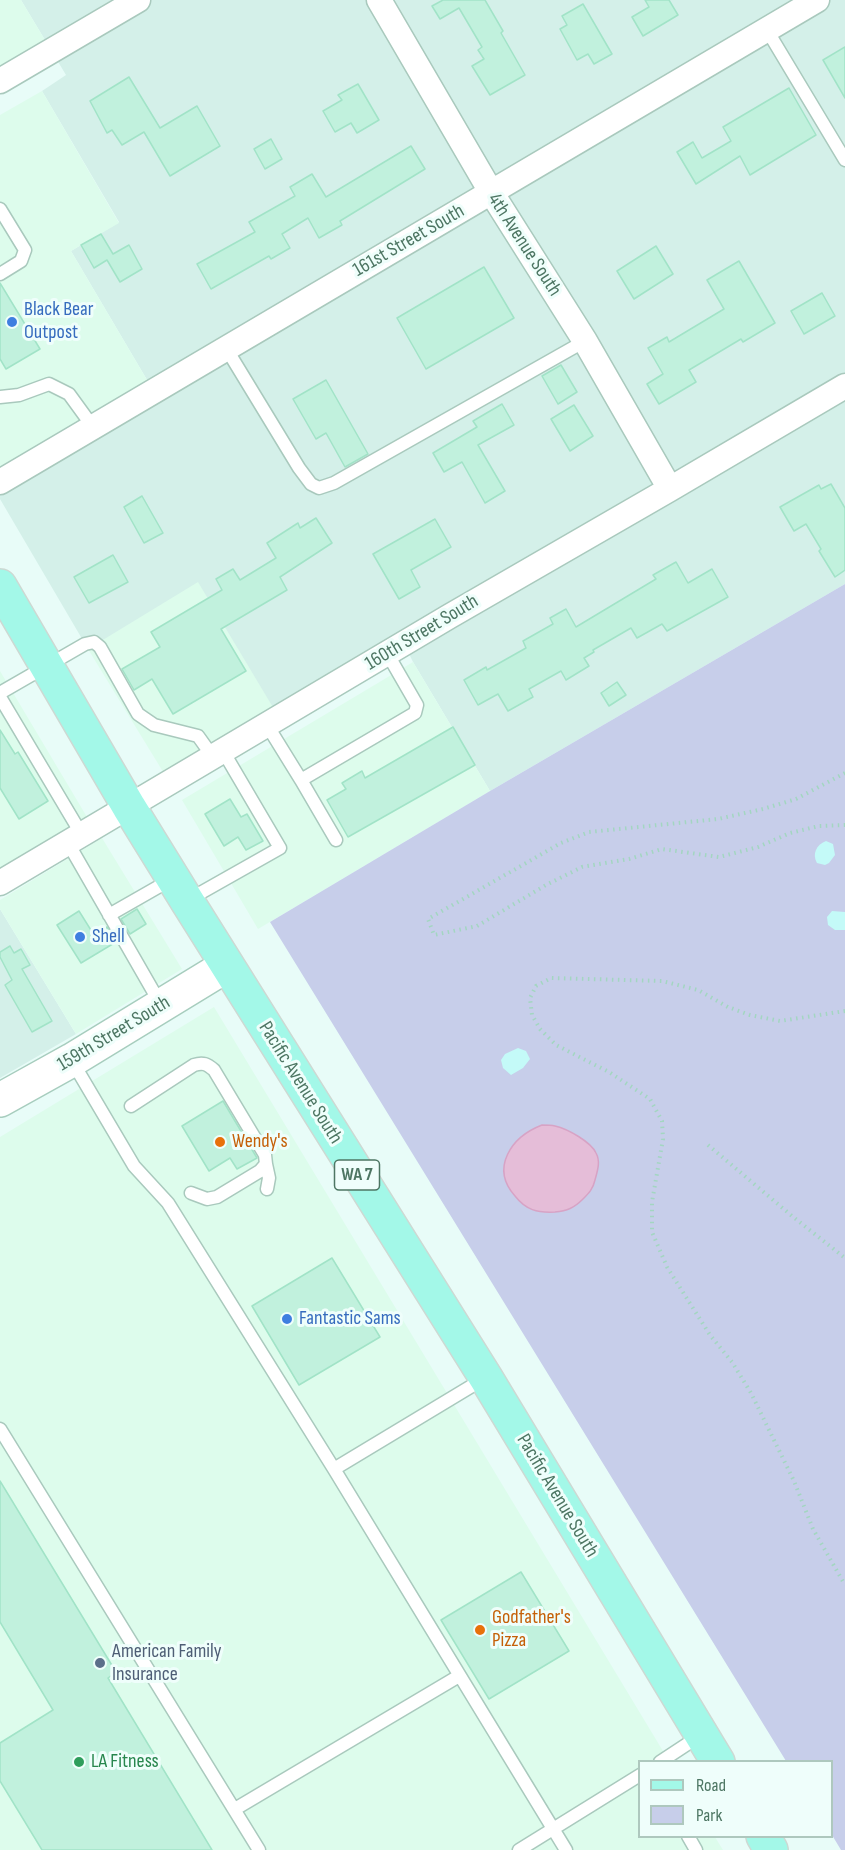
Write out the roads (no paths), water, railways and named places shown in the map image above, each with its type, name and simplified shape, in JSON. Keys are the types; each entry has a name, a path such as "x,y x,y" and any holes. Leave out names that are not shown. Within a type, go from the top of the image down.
{"main road":[{"name":"Pacific Avenue South","path":"0,586 129,807 226,966 486,1378 710,1748"}],"street":[{"path":"0,81 138,0"},
{"name":"4th Avenue South","path":"379,0 490,192 585,340 670,489"},
{"name":"161st Street South","path":"0,482 817,0"},
{"name":"160th Street South","path":"0,883 387,653 845,386"},
{"name":"159th Street South","path":"0,1100 72,1060 226,966"}],"lane":[{"path":"766,30 845,160"},
{"path":"0,209 25,250 21,261 0,274"},
{"path":"226,348 299,468 311,484 319,488 334,483 585,340"},
{"path":"0,397 19,394 49,384 69,394 93,427"},
{"path":"109,915 180,890 280,848 218,754 198,736 154,725 138,714 100,647 94,642 85,644 0,695 75,839 109,915 161,1006"},
{"path":"301,780 415,712 417,705 387,653"},
{"path":"267,725 336,840"},
{"path":"72,1060 134,1166 168,1203 334,1469 566,1850"},
{"path":"131,1106 194,1065 207,1064 214,1070 265,1155 269,1178 267,1189"},
{"path":"191,1192 207,1199 217,1197 260,1171 266,1164"},
{"path":"334,1469 486,1378"},
{"path":"0,1429 236,1809 259,1850"},
{"path":"236,1809 459,1676"},
{"path":"664,1760 710,1748"},
{"path":"519,1850 638,1776"}],"place":[{"name":"Black Bear Outpost","path":"12,322"},
{"name":"Shell","path":"80,937"},
{"name":"Wendy's","path":"220,1142"},
{"name":"Fantastic Sams","path":"287,1319"},
{"name":"Godfather's Pizza","path":"480,1630"},
{"name":"American Family Insurance","path":"100,1663"},
{"name":"LA Fitness","path":"79,1762"}]}
